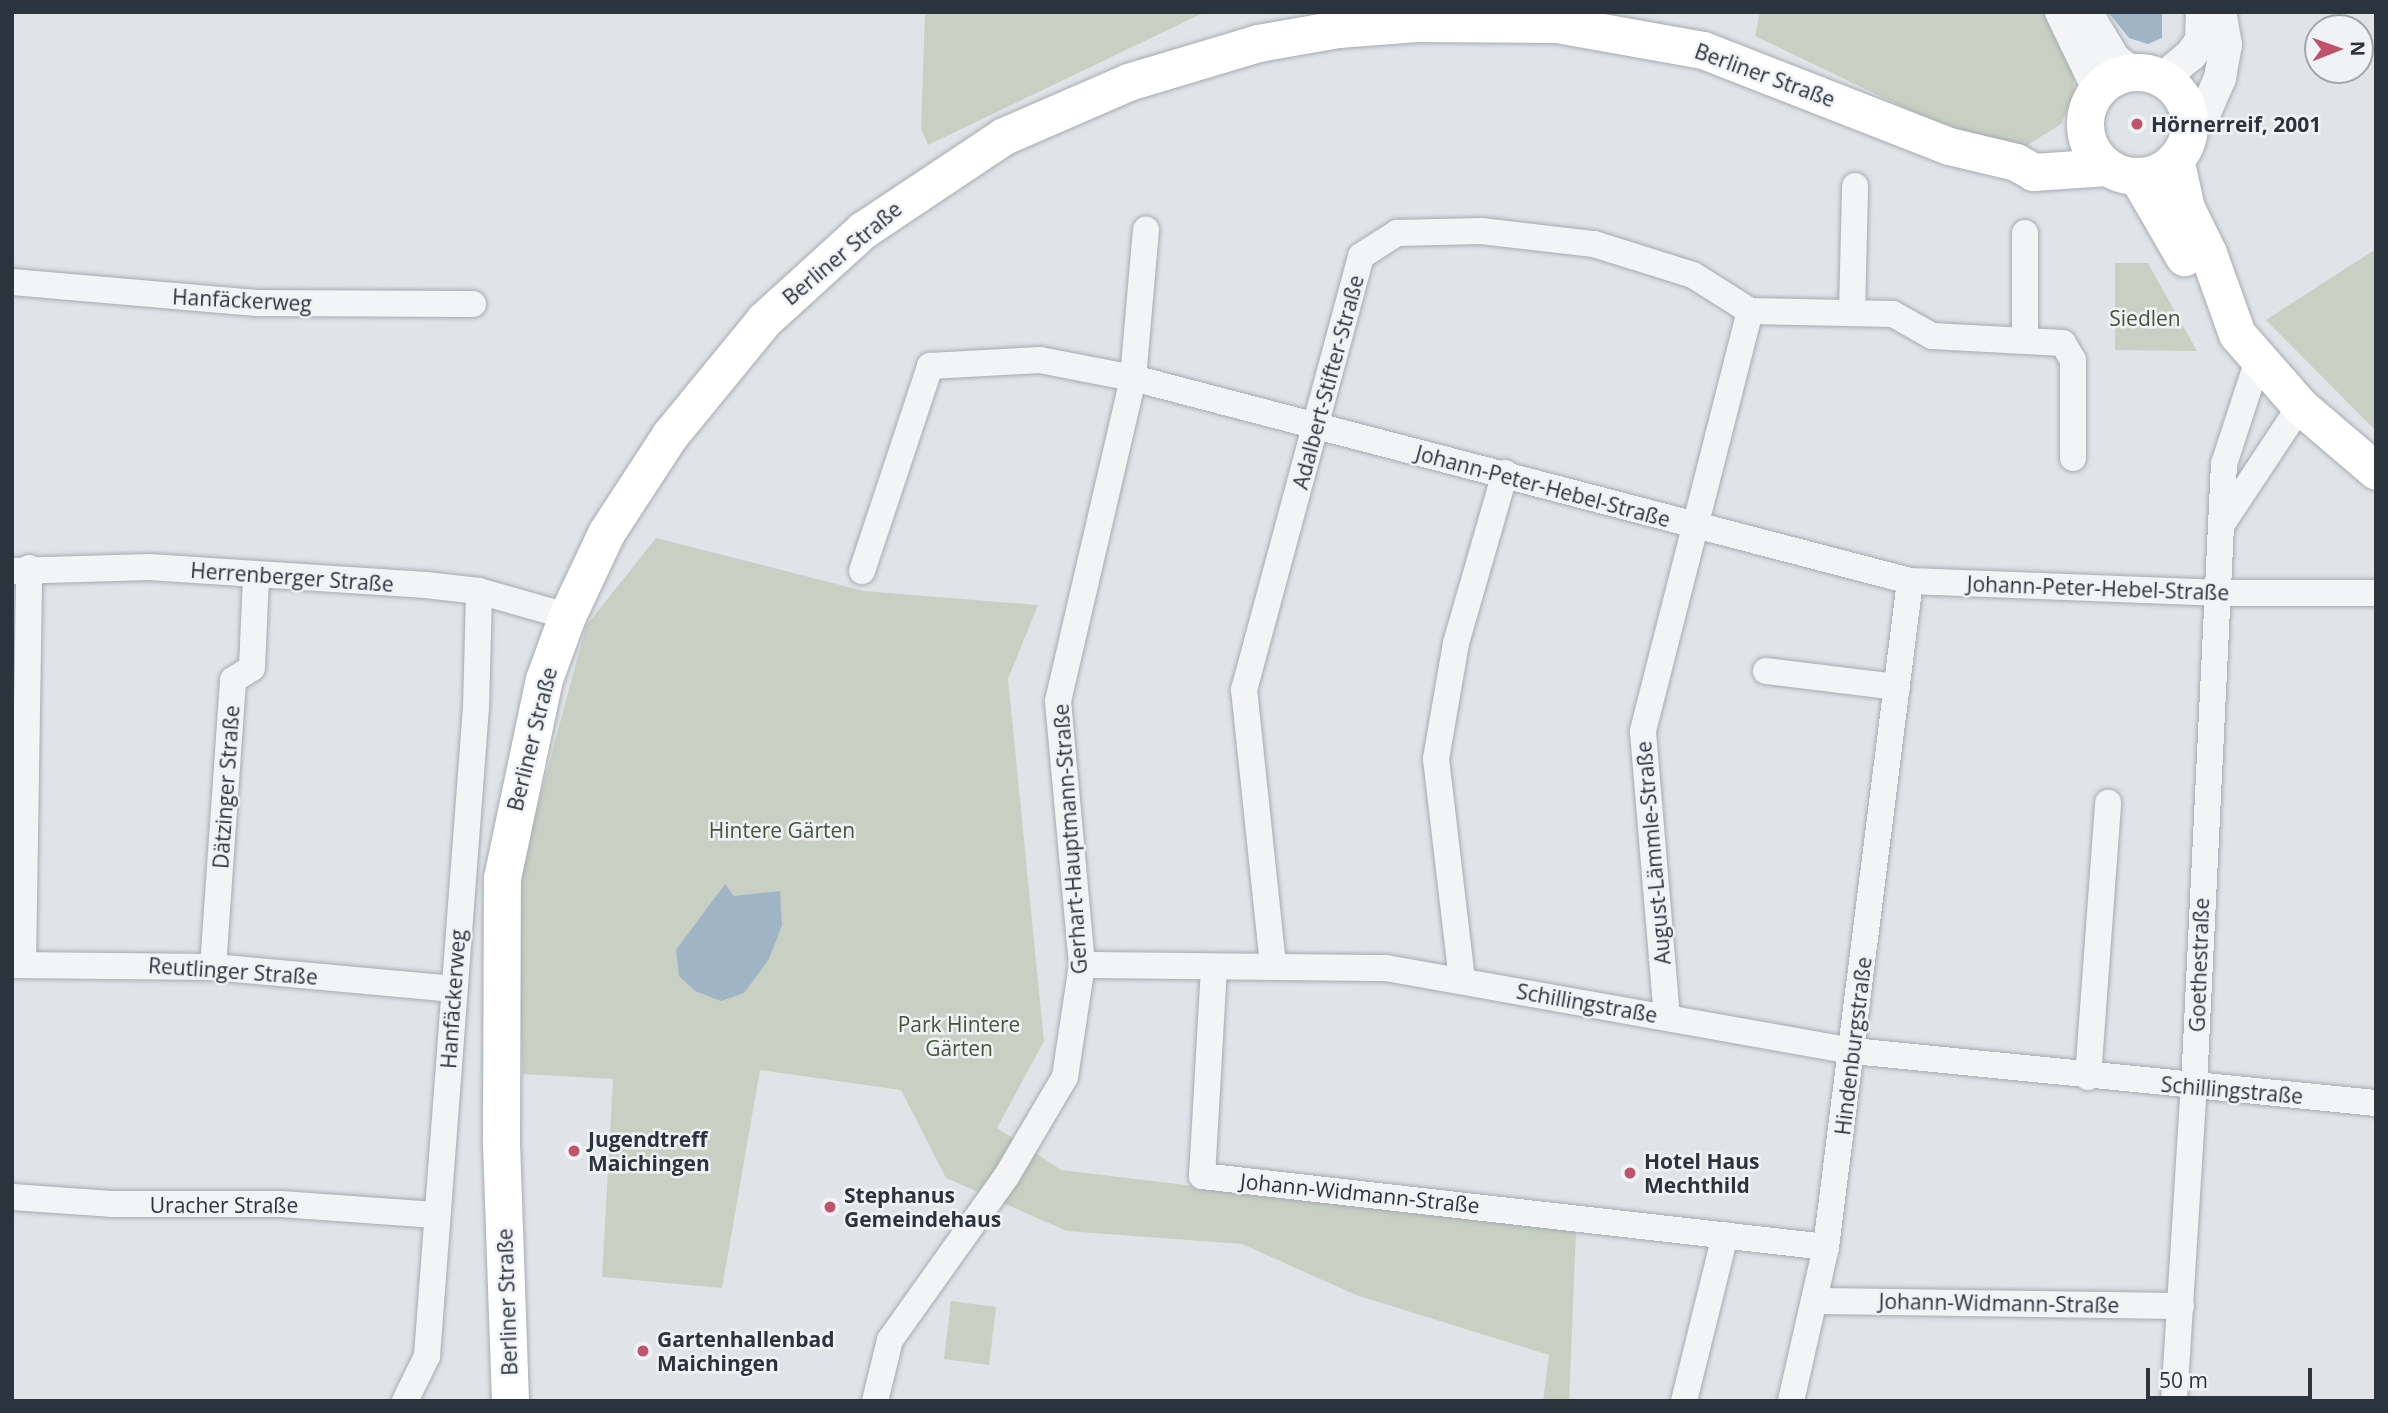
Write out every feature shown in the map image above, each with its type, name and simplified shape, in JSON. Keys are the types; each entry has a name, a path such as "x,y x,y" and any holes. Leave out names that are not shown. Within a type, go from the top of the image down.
{"main road":[{"name":"Berliner Straße","path":"510,1401 501,1137 502,878 544,679 567,616 606,533 670,435 764,320 811,275 930,181 1004,136 1128,82 1188,62 1338,29 1490,21 1557,24 1703,50 1949,146 2015,162 2033,172 2122,172"},
{"path":"2225,306 2184,257 2122,172 2091,149 2085,126 2088,107 2098,89 2114,78 2147,76 2179,94 2179,188 2208,253 2237,334 2300,406 2376,471"},
{"path":"2015,162 2053,147 2085,126"},
{"path":"2122,172 2158,172 2181,144"}],"street":[{"path":"2061,12 2098,89"},
{"path":"2086,12 2115,60 2147,76 2191,55 2201,40 2202,12"},
{"path":"2181,144 2203,117 2220,78 2226,45 2220,12"},
{"path":"1852,313 1855,186"},
{"name":"Gerhart-Hauptmann-Straße","path":"875,1401 890,1340 1006,1177 1065,1077 1082,965 1058,701 1133,378 1146,230"},
{"name":"Adalbert-Stifter-Straße","path":"1273,965 1244,690 1318,428 1361,256 1397,233 1481,230 1594,244 1693,275 1750,312"},
{"path":"2025,233 2025,337"},
{"name":"Hanfäckerweg","path":"12,282 259,303 473,304"},
{"path":"1698,527 1750,312 1893,314 1932,336 2025,337 2063,343 2073,360 2073,458"},
{"name":"Goethestraße","path":"2174,1401 2194,1086 2224,464 2258,359"},
{"name":"Johann-Peter-Hebel-Straße","path":"862,571 930,366 1040,360 1133,378 1318,428 1505,473 1698,527 1910,581 2216,593 2376,593"},
{"name":"Goethestraße","path":"2219,528 2250,475 2300,406"},
{"path":"1462,980 1436,759 1456,643 1505,473"},
{"name":"August-Lämmle-Straße","path":"1667,1017 1643,732 1698,527"},
{"name":"Herrenberger Straße","path":"21,569 149,567 479,591 567,616"},
{"path":"18,965 21,569"},
{"name":"Dätzinger Straße","path":"213,967 233,680 252,668 256,576"},
{"name":"Hindenburgstraße","path":"1791,1401 1817,1301 1826,1247 1853,1051 1910,581"},
{"name":"Hanfäckerweg","path":"405,1401 427,1356 476,708 479,591"},
{"path":"1766,671 1897,687"},
{"path":"2088,1077 2108,803"},
{"name":"Reutlinger Straße","path":"18,965 213,967 454,989"},
{"name":"Schillingstraße","path":"1082,965 1386,968 1853,1051 2088,1077 2376,1103"},
{"name":"Johann-Widmann-Straße","path":"1214,968 1202,1176 1826,1247"},
{"name":"Uracher Straße","path":"12,1198 111,1204 281,1204 436,1215"},
{"path":"1684,1401 1725,1235"},
{"name":"Johann-Widmann-Straße","path":"1817,1301 2181,1306"}],"green space":[{"path":"925,12 1201,14 928,145 921,129"},
{"path":"1760,12 2047,12 2072,63 2075,93 2061,124 2026,146 1942,126 1755,36"},
{"path":"2376,249 2376,431 2266,320"},
{"name":"Siedlen","path":"2115,263 2148,263 2197,351 2115,350"},
{"name":"Hintere Gärten","path":"656,538 864,591 1038,605 1008,679 1044,1041 997,1128 1061,1170 1576,1232 1569,1401 1543,1401 1549,1355 1356,1295 1242,1244 1067,1231 946,1178 901,1090 760,1070 722,1288 602,1277 613,1079 523,1074 516,887 586,626"},
{"path":"951,1301 996,1307 989,1365 944,1359"}],"water":[{"path":"2108,12 2162,12 2162,38 2148,44 2129,38"},
{"path":"725,884 734,896 780,891 782,925 769,959 744,993 721,1001 695,991 679,976 676,950"}],"place":[{"name":"Hörnerreif, 2001","path":"2137,124"},
{"name":"Jugendtreff Maichingen","path":"574,1151"},
{"name":"Hotel Haus Mechthild","path":"1630,1173"},
{"name":"Stephanus Gemeindehaus","path":"830,1207"},
{"name":"Gartenhallenbad Maichingen","path":"643,1351"}],"park label":[{"name":"Park Hintere Gärten","path":"959,1036"}]}
